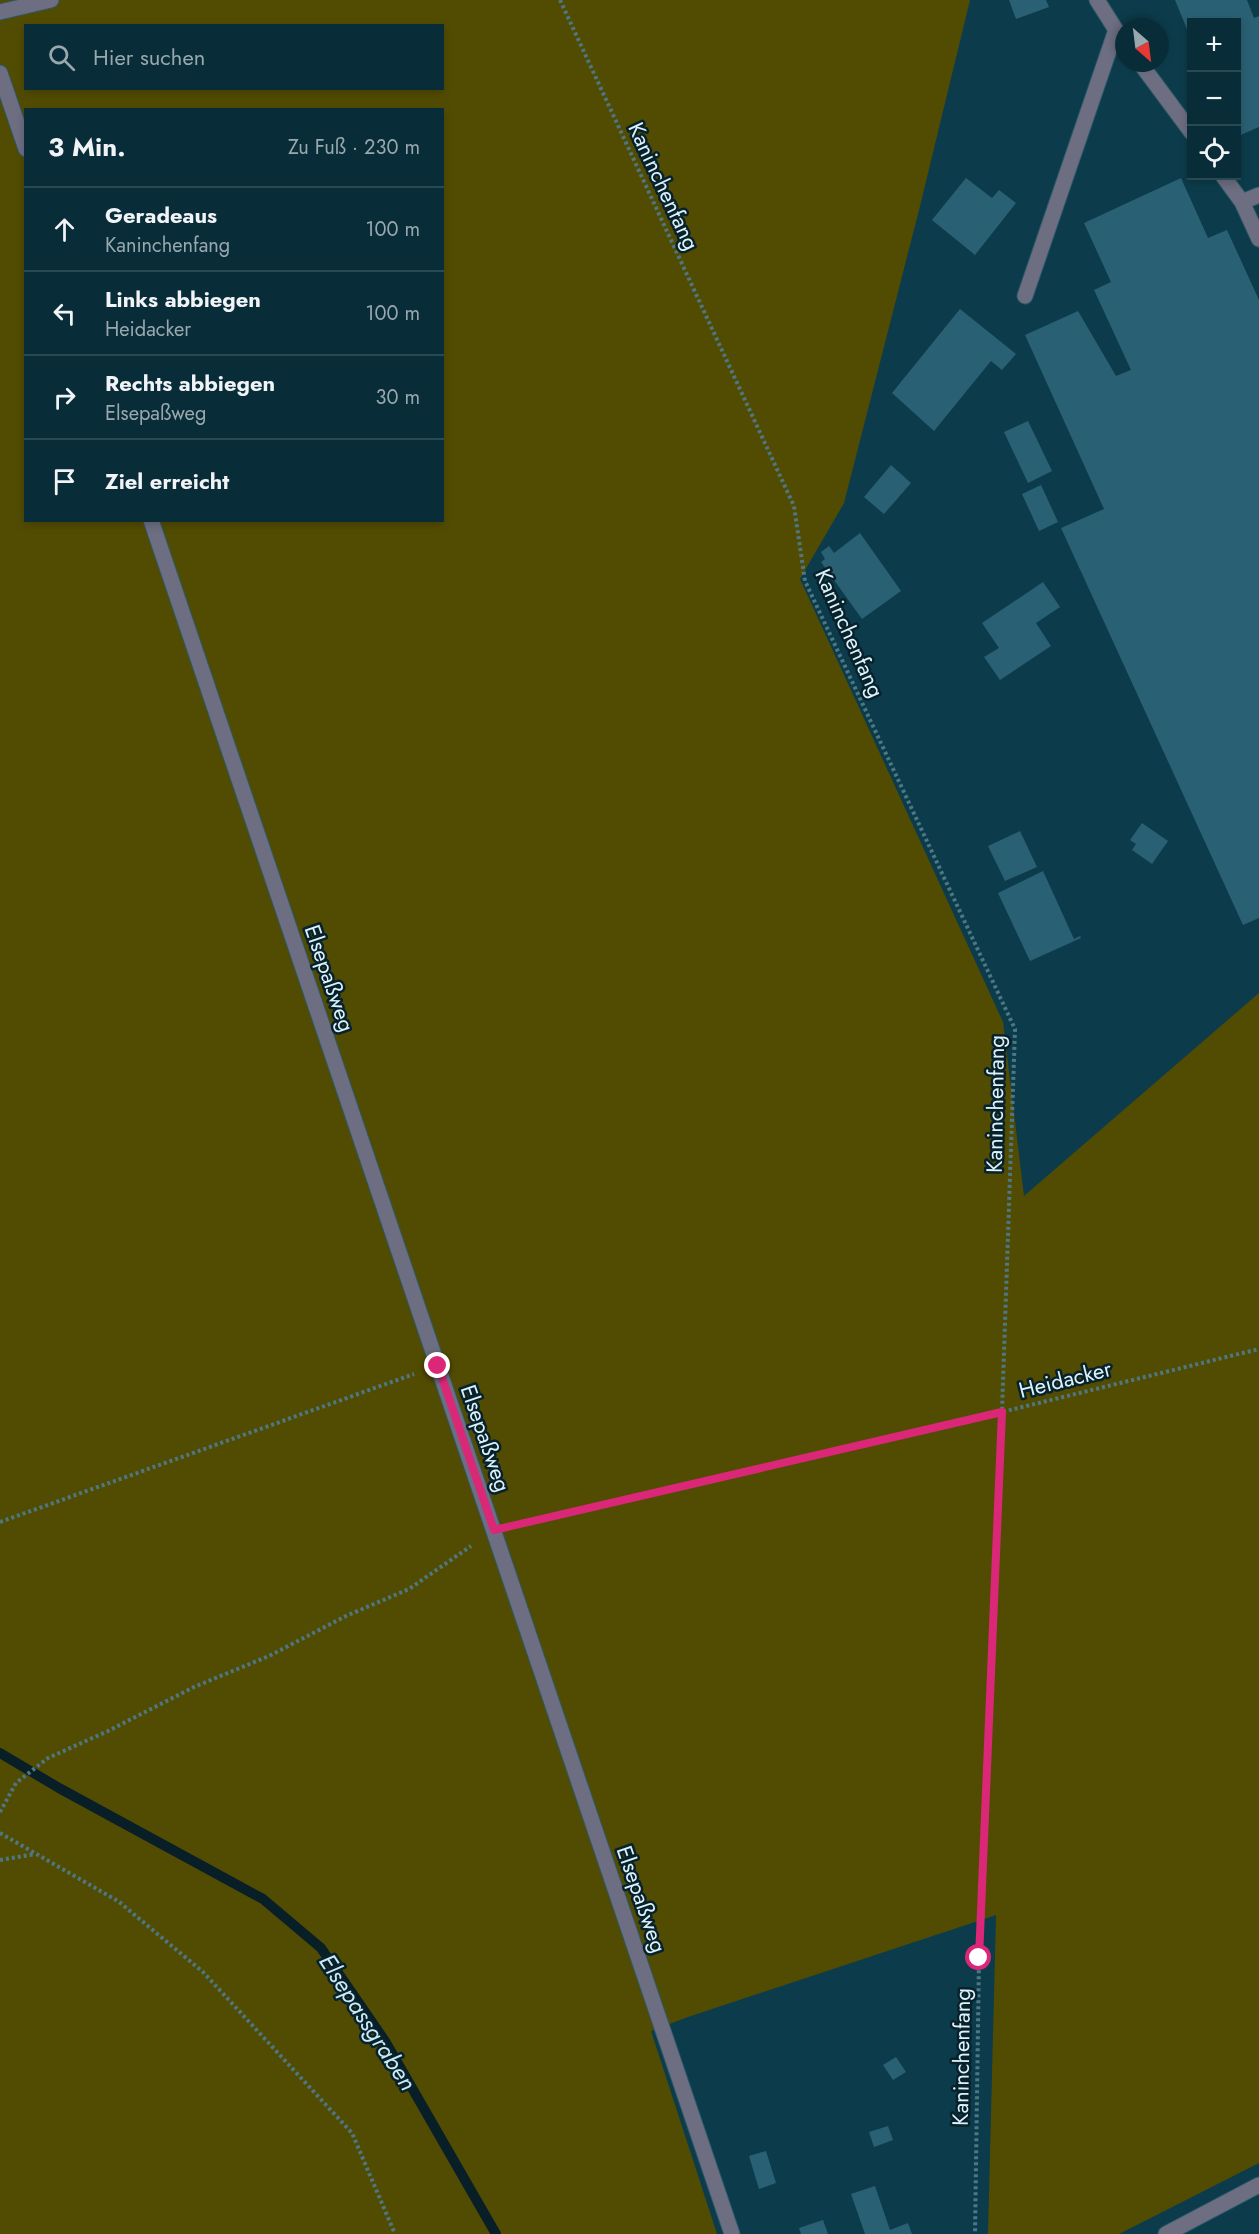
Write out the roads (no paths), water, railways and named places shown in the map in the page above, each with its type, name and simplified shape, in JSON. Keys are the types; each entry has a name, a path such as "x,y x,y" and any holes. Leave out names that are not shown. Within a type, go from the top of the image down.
{"street":[{"path":"0,12 51,0"},
{"path":"1097,0 1115,27"},
{"path":"1026,296 1115,49"},
{"path":"1147,72 1187,128"},
{"path":"0,74 24,143"},
{"path":"1226,180 1242,202 1259,239"},
{"path":"1242,202 1259,195"},
{"name":"Elsepaßweg","path":"152,522 732,2234"},
{"path":"1166,2234 1259,2185"}],"waterway":[{"name":"Elsepassgraben","path":"0,1753 59,1788 263,1899 321,1948 385,2041 496,2234"}]}
